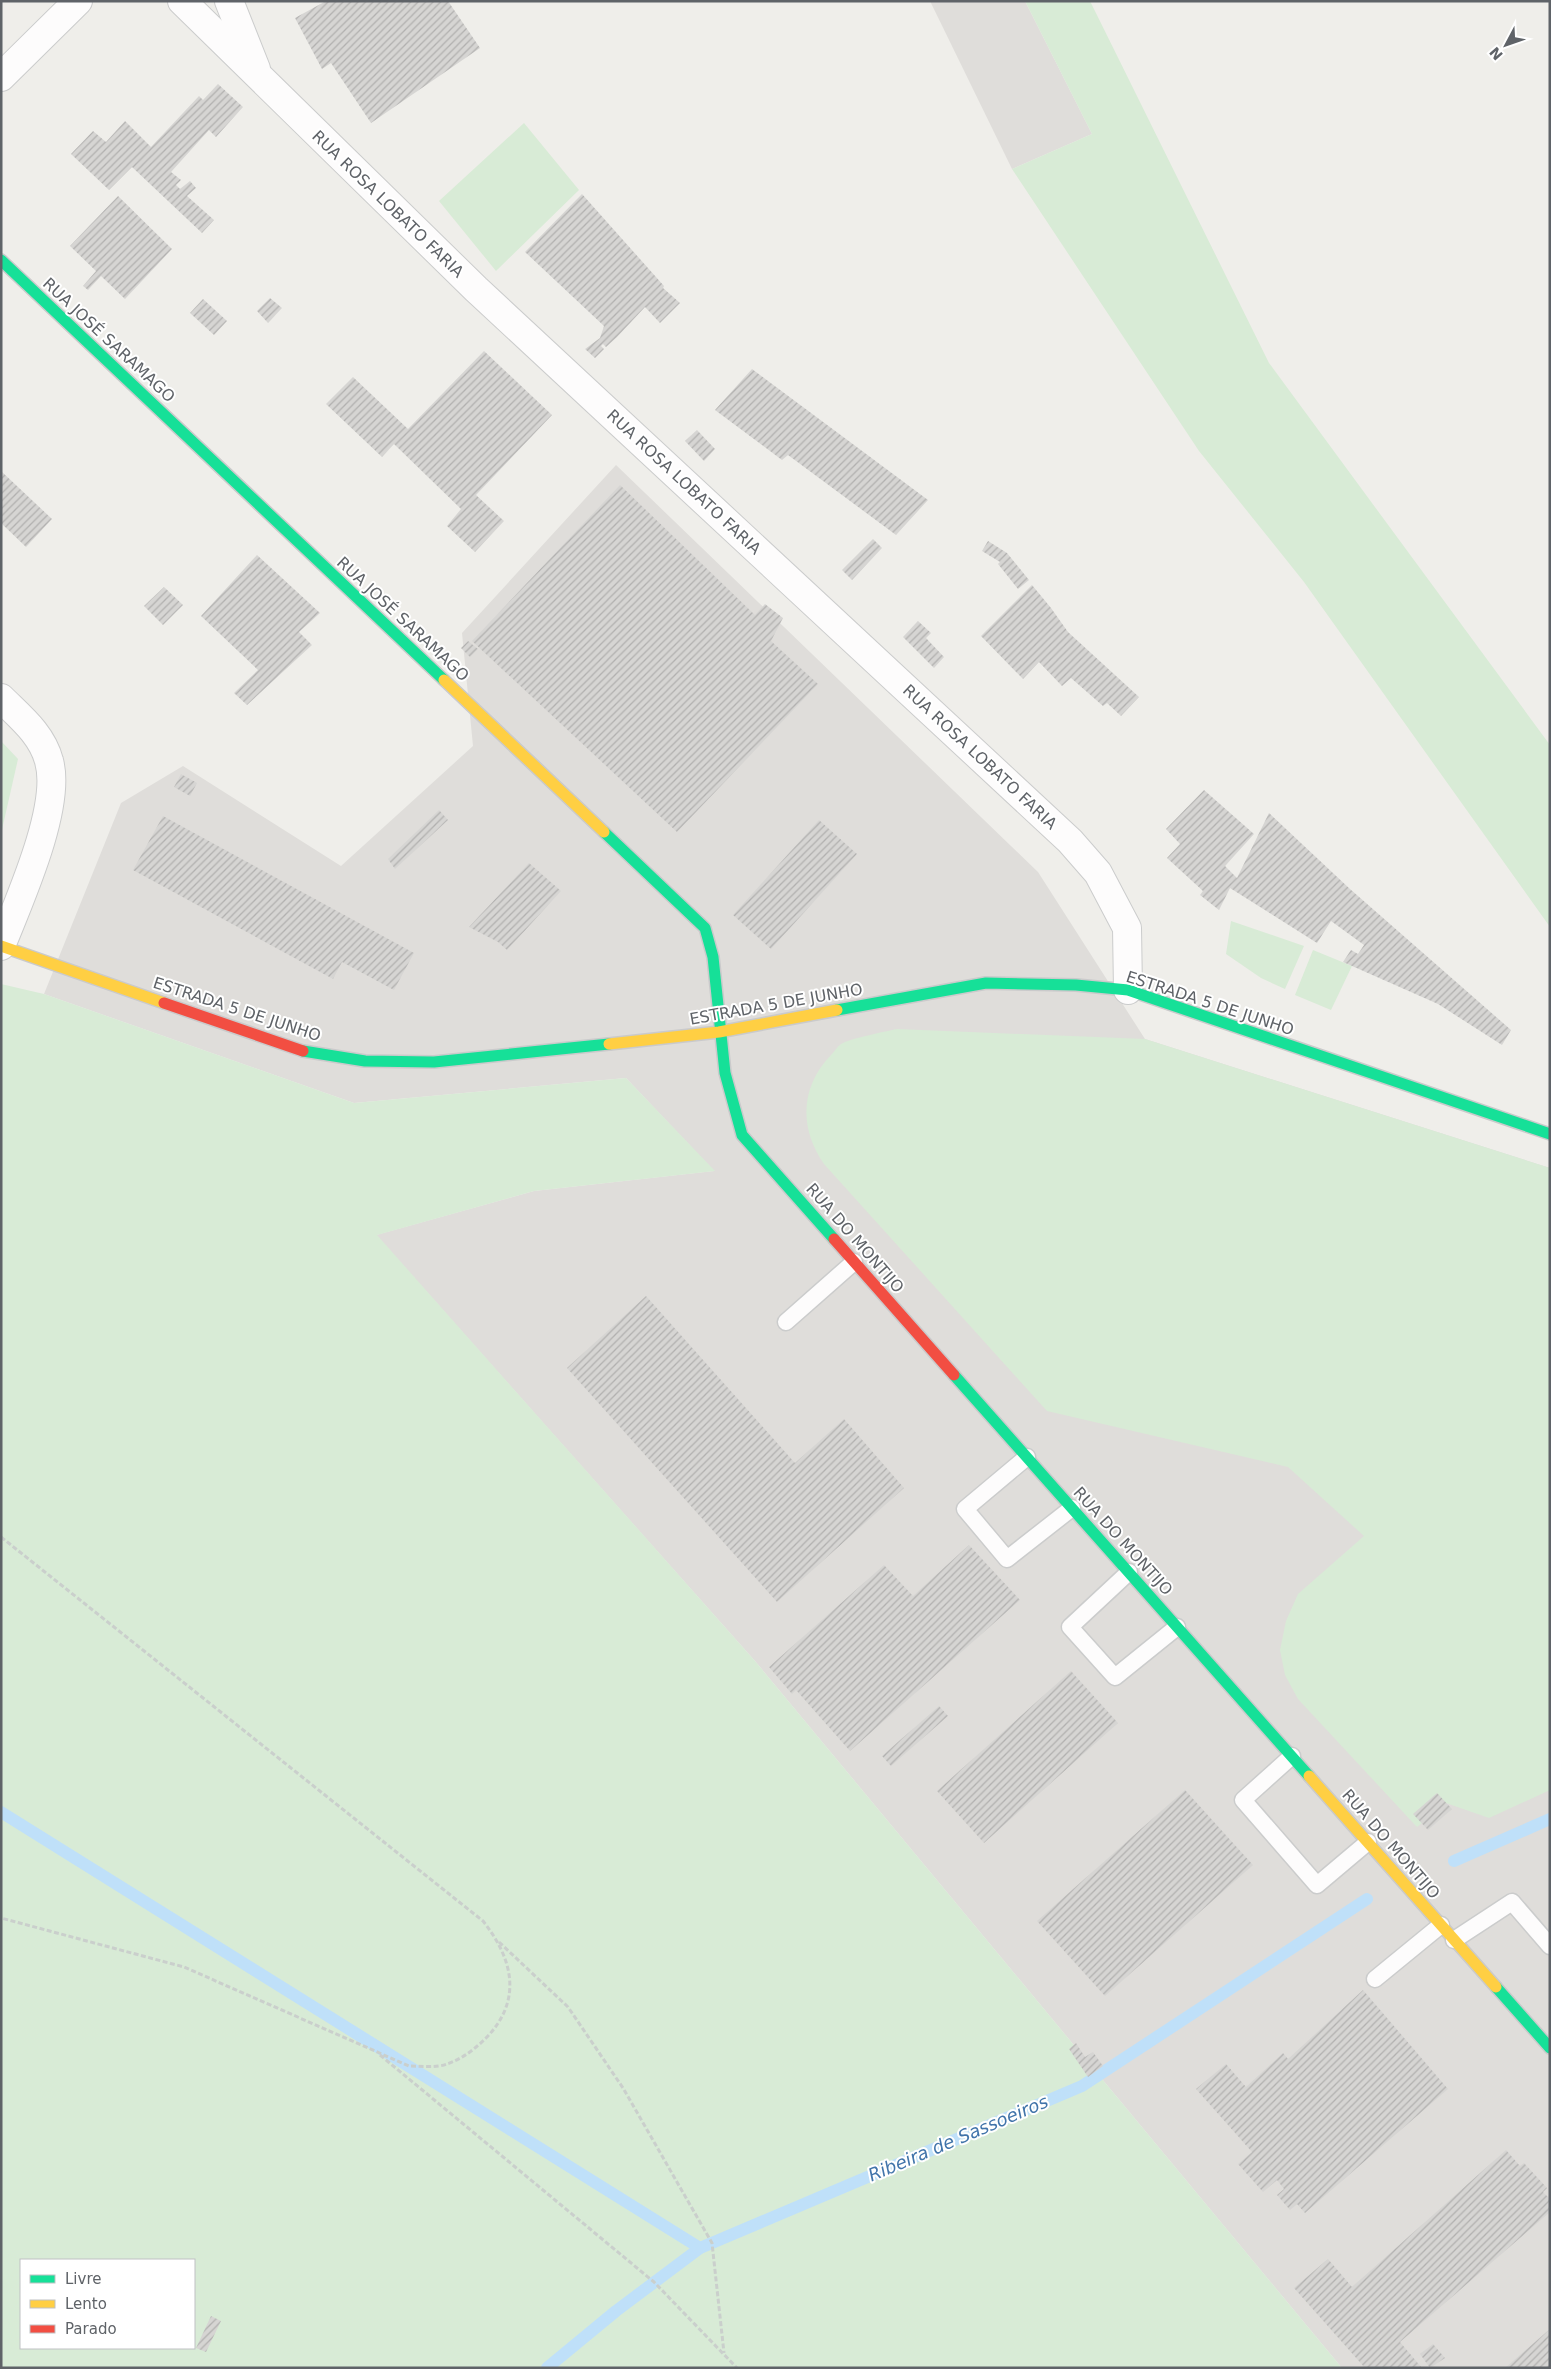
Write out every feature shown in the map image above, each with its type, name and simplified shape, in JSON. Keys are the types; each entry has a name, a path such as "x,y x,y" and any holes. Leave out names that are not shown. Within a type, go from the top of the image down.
{"street":[{"path":"1,77 78,1"},
{"name":"RUA ROSA LOBATO FARIA","path":"182,1 476,288 1070,840 1098,873 1127,928 1128,990"},
{"path":"229,1 261,80"},
{"name":"RUA JOSÉ SARAMAGO","path":"1,260 705,928 711,943 719,1032"},
{"path":"1,698 36,732 49,759 53,782 38,852 1,946"},
{"name":"ESTRADA 5 DE JUNHO","path":"1,946 299,1050 365,1061 434,1062 719,1032 986,983 1076,985 1128,990 1550,1134"},
{"name":"RUA DO MONTIJO","path":"719,1032 732,1112 742,1135 1550,2048"}],"lane":[{"path":"786,1322 854,1262"},
{"path":"1027,1457 965,1509 1007,1559 1072,1508"},
{"path":"1129,1572 1070,1627 1115,1677 1177,1627"},
{"path":"1292,1756 1243,1800 1317,1885 1368,1842"},
{"path":"1454,1940 1512,1902 1550,1946"},
{"path":"1375,1979 1441,1925"}],"path":[{"path":"1,1537 483,1921 499,1941 568,2007 623,2088 712,2243 724,2353"},
{"path":"1,1918 184,1967 409,2066 446,2064 474,2050 493,2030 509,2004 509,1974 499,1941"},
{"path":"376,2052 654,2282 737,2368"}],"shaded area":[{"path":"930,1 1025,1 1092,134 1012,169"},
{"path":"616,465 1038,872 1145,1039 1550,1168 1550,2368 1342,2368 755,1661 376,1235 534,1191 714,1171 626,1078 354,1103 44,994 121,803 183,766 341,866 473,746 462,633"}],"green space":[{"path":"1025,1 1090,1 1269,363 1550,745 1550,927 1304,582 1199,451 1012,169 1092,134"},
{"path":"524,123 579,190 496,271 439,201"},
{"path":"1,741 18,759 1,834"},
{"path":"1231,921 1304,946 1285,989 1261,978 1226,954"},
{"path":"1313,950 1352,966 1331,1010 1295,995"},
{"path":"1,984 44,994 354,1103 626,1078 715,1171 534,1191 377,1235 755,1661 1342,2368 1,2368"},
{"path":"897,1029 1145,1039 1550,1168 1550,1790 1489,1818 1446,1803 1417,1827 1298,1699 1285,1675 1280,1650 1286,1621 1298,1594 1364,1536 1288,1467 1047,1411 824,1164 810,1136 807,1122 806,1108 813,1080 821,1067 841,1044 860,1037"}],"building":[{"path":"326,1 448,1 480,48 371,123 331,63 322,69 295,18"},
{"path":"218,84 243,107 216,137 209,130 171,172 181,180 176,185 180,189 190,181 196,188 187,196 214,220 202,233 132,167 109,190 71,154 93,131 106,142 125,121 151,147 199,96 203,100"},
{"path":"582,194 664,286 663,288 680,303 660,323 645,307 606,347 603,344 601,346 604,349 595,358 585,349 600,338 604,326 525,252"},
{"path":"118,196 172,249 125,299 101,276 88,290 83,286 96,271 70,246"},
{"path":"270,298 282,308 268,323 257,311"},
{"path":"203,299 227,321 214,335 190,313"},
{"path":"484,351 552,415 476,495 504,521 475,552 447,526 461,509 394,444 382,457 326,404 353,377 408,429"},
{"path":"752,369 928,500 896,535 788,455 782,460 715,410"},
{"path":"697,430 715,449 704,461 685,441"},
{"path":"1,471 52,519 26,547 1,523"},
{"path":"620,485 755,615 765,604 783,618 771,641 818,684 677,832 472,641"},
{"path":"873,539 882,548 852,580 842,570"},
{"path":"988,541 1007,553 1029,580 1018,589 998,564 1000,562 982,551"},
{"path":"257,555 320,613 299,632 312,645 247,705 234,693 258,670 201,616"},
{"path":"1032,585 1068,632 1139,697 1121,716 1107,703 1103,706 1071,678 1062,686 1039,662 1023,679 981,636"},
{"path":"164,587 183,605 163,625 144,606"},
{"path":"918,621 931,633 926,638 944,657 934,668 903,637"},
{"path":"468,641 478,649 470,657 461,648"},
{"path":"181,774 197,783 190,796 174,787"},
{"path":"1204,790 1254,834 1225,866 1237,878 1269,813 1350,889 1511,1030 1502,1045 1438,1004 1343,962 1351,950 1358,954 1364,945 1331,921 1317,943 1230,888 1219,910 1200,895 1203,891 1167,858 1180,844 1166,829"},
{"path":"439,810 448,820 395,869 388,859"},
{"path":"163,816 414,953 394,990 342,962 333,979 133,870"},
{"path":"819,820 857,854 771,949 733,915"},
{"path":"529,863 561,891 507,950 498,942 469,927"},
{"path":"646,1296 795,1463 844,1419 904,1488 777,1602 567,1368"},
{"path":"969,1545 1020,1600 850,1751 796,1690 792,1694 769,1667 884,1565 913,1596"},
{"path":"1071,1671 1118,1723 984,1843 937,1791"},
{"path":"939,1706 948,1716 891,1766 882,1756"},
{"path":"1185,1790 1253,1865 1105,1996 1037,1921"},
{"path":"1437,1793 1452,1809 1428,1830 1413,1814"},
{"path":"1363,1990 1448,2089 1305,2213 1297,2204 1290,2210 1277,2195 1284,2189 1277,2180 1263,2192 1238,2164 1252,2152 1196,2089 1226,2064 1246,2087 1283,2053 1288,2059"},
{"path":"1076,2043 1085,2057 1093,2052 1103,2066 1088,2077 1069,2049"},
{"path":"1506,2150 1520,2166 1524,2163 1547,2188 1543,2192 1550,2199 1550,2212 1400,2342 1422,2368 1365,2368 1294,2288 1328,2259 1352,2287"},
{"path":"211,2316 221,2321 206,2352 196,2348"},
{"path":"1550,2329 1550,2368 1505,2368"},
{"path":"1433,2344 1445,2358 1430,2368 1420,2354"}],"waterway":[{"path":"1,1812 700,2248"},
{"name":"Ribeira de Sassoeiros","path":"1454,1861 1550,1819"},
{"name":"Ribeira de Sassoeiros","path":"547,2368 616,2311 700,2248 1082,2086 1367,1899"}],"traffic: fast":[{"path":"1,260 444,680"},
{"path":"604,832 705,928 713,957 725,1073 742,1135 834,1239"},
{"path":"837,1010 986,983 1076,985 1128,990 1550,1134"},
{"path":"303,1051 365,1061 434,1062 609,1044"},
{"path":"954,1375 1309,1776"},
{"path":"1496,1987 1550,2048"}],"traffic: slow":[{"path":"444,680 604,832"},
{"path":"1,946 164,1003"},
{"path":"609,1044 719,1032 837,1010"},
{"path":"1309,1776 1496,1987"}],"traffic: jam":[{"path":"164,1003 303,1051"},
{"path":"834,1239 954,1375"}]}
